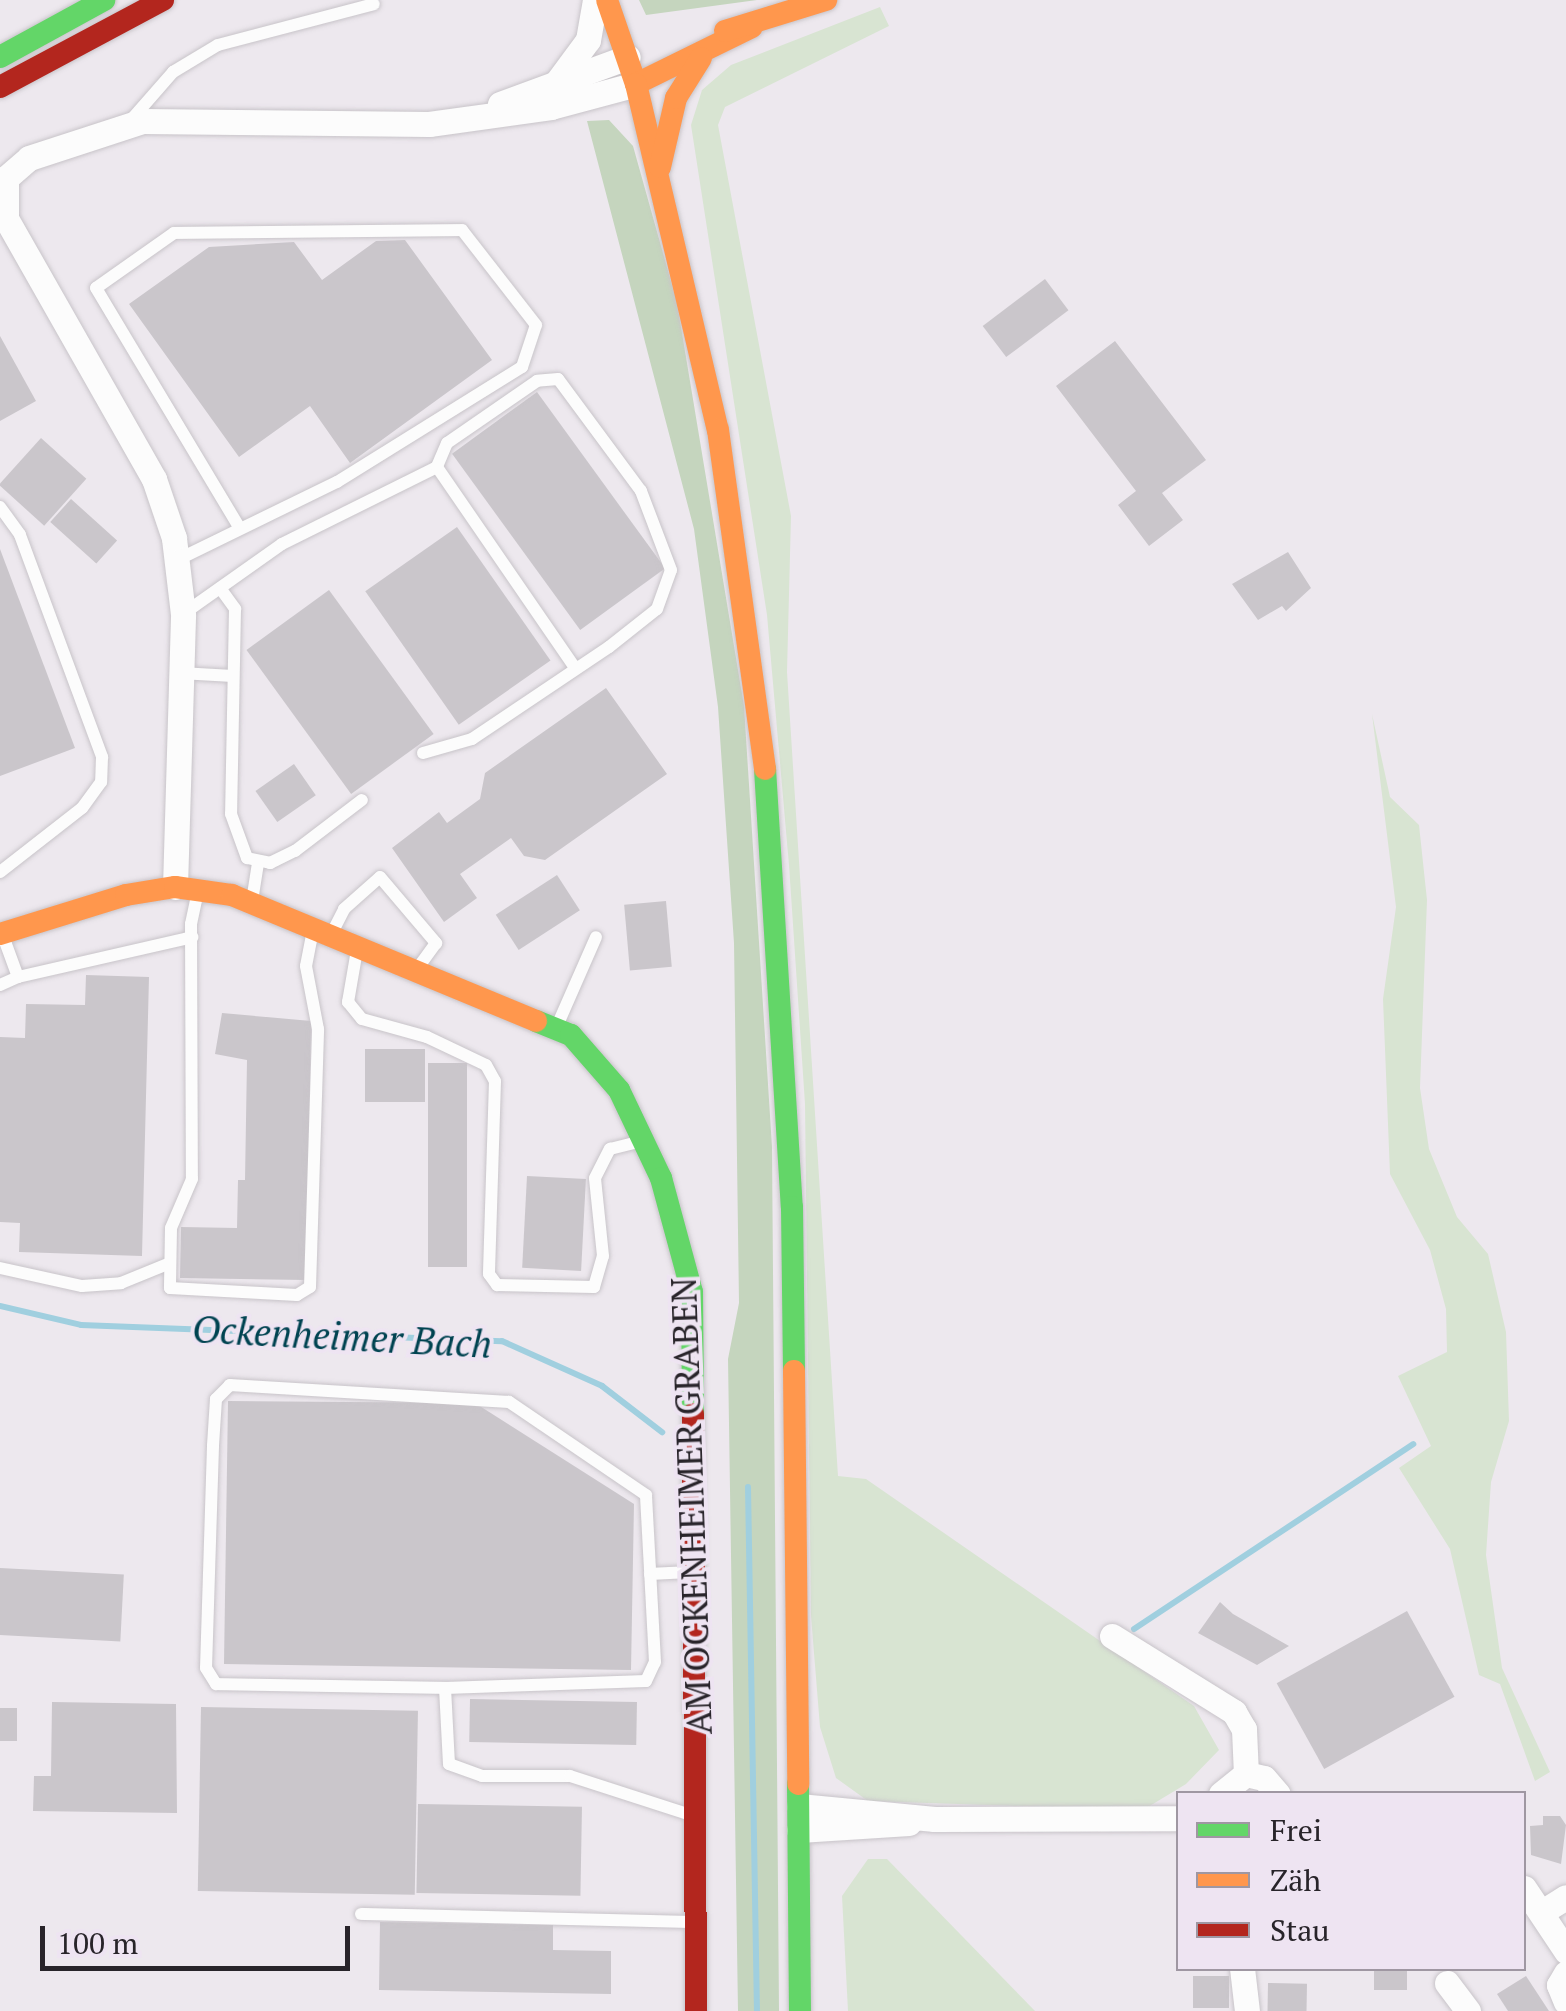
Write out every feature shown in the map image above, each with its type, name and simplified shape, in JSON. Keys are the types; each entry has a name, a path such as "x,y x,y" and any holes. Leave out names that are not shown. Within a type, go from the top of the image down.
{"main road":[{"path":"0,57 104,0"},
{"path":"4,85 163,0"},
{"path":"607,0 660,167 734,525 770,826 791,1190 800,2011"},
{"path":"628,57 675,39 752,27 826,0"},
{"path":"636,84 701,58 752,27"},
{"path":"660,167 676,98 701,58"},
{"name":"AM OCKENHEIMER GRABEN","path":"1,934 187,889 252,902 571,1035 619,1090 643,1140 692,1292 698,1816 696,2011"}],"street":[{"path":"557,82 588,40 594,0"},
{"path":"462,118 628,57"},
{"path":"187,889 179,673 183,614 178,560 154,480 6,218 1,191 22,161 126,126 183,117 364,127 580,101 636,84"},
{"path":"1112,1636 1234,1712 1244,1729 1246,1774"},
{"path":"1224,1791 1246,1774"},
{"path":"1246,1774 1264,1778 1275,1791"},
{"path":"799,1818 1176,1818"},
{"path":"1526,1891 1566,1951"},
{"path":"1542,1912 1566,1898"},
{"path":"1242,1971 1246,2011"},
{"path":"1566,1973 1559,1985 1566,2002"},
{"path":"1447,1982 1468,2011"}],"lane":[{"path":"126,126 172,72 218,45 374,4"},
{"path":"178,560 337,482 522,367 536,325 462,230 174,233 96,288 240,527"},
{"path":"183,614 282,544 436,467 447,442 548,378 566,384 603,431 652,511 670,584 657,609 472,738 423,754"},
{"path":"436,467 574,666"},
{"path":"0,507 20,535 102,757 101,782 82,808 0,872"},
{"path":"220,588 235,610 231,814 238,844 258,864"},
{"path":"179,673 233,676"},
{"path":"258,864 294,852 362,800"},
{"path":"252,902 258,864"},
{"path":"187,889 192,937 192,1179 171,1228 170,1288 297,1294 310,1286 318,1029 306,966 322,930 380,876 436,943 418,968"},
{"path":"1,934 18,977"},
{"path":"0,985 18,977 192,937"},
{"path":"556,1028 596,937"},
{"path":"360,944 348,1002 362,1020 428,1038 486,1065 495,1081 490,1274 497,1285 594,1287 602,1256 596,1178 610,1149 643,1140"},
{"path":"0,1268 82,1286 122,1282 170,1263"},
{"path":"230,1385 509,1402 646,1495 655,1662 646,1680 445,1688 216,1684 206,1668 213,1446 216,1399 230,1385"},
{"path":"650,1574 696,1571"},
{"path":"445,1688 449,1764 482,1776 570,1776 698,1816"},
{"path":"361,1914 697,1922"}],"green space":[{"path":"639,0 757,0 646,15"},
{"path":"880,7 889,26 725,107 718,125 791,516 787,672 838,1476 866,1479 1194,1706 1219,1750 1186,1784 1143,1810 868,1801 836,1778 820,1727 811,1616 805,1104 789,865 767,615 691,125 702,90 731,65"},
{"path":"609,120 633,146 677,303 744,706 772,1147 779,2011 738,2011 728,1359 739,1303 734,943 718,707 694,529 587,121"},
{"path":"1372,714 1390,797 1419,825 1427,900 1420,1088 1429,1149 1457,1217 1488,1254 1506,1332 1509,1421 1491,1482 1486,1555 1502,1668 1550,1772 1535,1781 1500,1684 1479,1675 1450,1549 1399,1468 1431,1446 1398,1376 1447,1352 1446,1309 1430,1250 1390,1174 1383,999 1396,907"},
{"path":"868,1859 887,1859 1035,2011 848,2011 842,1896"}],"building":[{"path":"405,240 492,360 350,463 310,406 239,457 129,304 209,247 294,242 322,280 376,241"},
{"path":"1045,279 1068,310 1006,357 983,326"},
{"path":"0,336 36,401 0,421"},
{"path":"1115,341 1206,460 1162,493 1183,520 1149,546 1118,505 1136,491 1056,386"},
{"path":"537,392 665,568 580,630 452,454"},
{"path":"41,438 86,479 44,526 0,486"},
{"path":"71,499 117,540 96,564 50,522"},
{"path":"457,527 550,661 459,725 365,591"},
{"path":"0,549 75,748 0,776"},
{"path":"1288,552 1311,588 1286,611 1282,606 1258,620 1232,584"},
{"path":"329,590 434,734 351,794 246,650"},
{"path":"606,688 667,774 545,860 524,856 511,838 460,874 477,898 444,922 392,848 439,812 447,823 480,799 485,773"},
{"path":"294,764 316,795 277,822 255,791"},
{"path":"557,875 580,910 519,950 496,915"},
{"path":"666,901 672,967 630,970 624,905"},
{"path":"86,975 149,977 142,1256 19,1252 20,1223 0,1222 0,1037 25,1038 26,1004 85,1005"},
{"path":"222,1013 311,1021 307,1280 180,1278 181,1227 237,1228 238,1180 245,1180 247,1060 215,1054"},
{"path":"365,1049 425,1049 425,1102 365,1102"},
{"path":"428,1063 467,1063 467,1267 428,1267"},
{"path":"527,1176 586,1179 581,1271 522,1268"},
{"path":"228,1401 475,1403 634,1504 631,1670 224,1664"},
{"path":"0,1568 124,1574 120,1641 0,1635"},
{"path":"1220,1602 1233,1614 1289,1646 1257,1665 1198,1633"},
{"path":"1407,1611 1455,1697 1324,1769 1277,1683"},
{"path":"470,1699 637,1702 636,1745 469,1742"},
{"path":"52,1702 176,1704 177,1813 33,1811 34,1776 51,1776"},
{"path":"201,1707 418,1711 415,1895 198,1891"},
{"path":"0,1708 17,1708 17,1741 0,1741"},
{"path":"418,1804 582,1807 580,1896 416,1893"},
{"path":"1543,1816 1560,1816 1566,1825 1561,1864 1531,1855 1530,1826 1543,1825"},
{"path":"380,1922 553,1925 553,1950 611,1951 611,1994 379,1990"},
{"path":"1374,1971 1407,1971 1407,1990 1374,1990"},
{"path":"1193,1976 1229,1976 1229,2008 1193,2008"},
{"path":"1526,1976 1549,2011 1508,2011 1497,1994"},
{"path":"1268,1983 1307,1984 1307,2011 1268,2011"}],"waterway":[{"name":"Ockenheimer Bach","path":"0,1306 81,1325 502,1341 602,1386 662,1432"},
{"path":"1134,1629 1413,1444"},
{"name":"Ockenheimer Bach","path":"748,1487 757,2011"}],"traffic: fast":[{"path":"0,57 104,0"},
{"path":"765,769 792,1207 794,1371"},
{"path":"536,1021 571,1035 619,1090 661,1178 692,1292 693,1414"},
{"path":"798,1784 800,2011"}],"traffic: slow":[{"path":"607,0 636,84 752,27"},
{"path":"725,31 826,0"},
{"path":"660,167 676,98 701,58"},
{"path":"636,84 718,430 765,769"},
{"path":"0,934 126,895 175,887 232,895 536,1021"},
{"path":"794,1371 798,1784"}],"traffic: jam":[{"path":"0,87 163,0"},
{"path":"693,1414 696,2011"}]}
